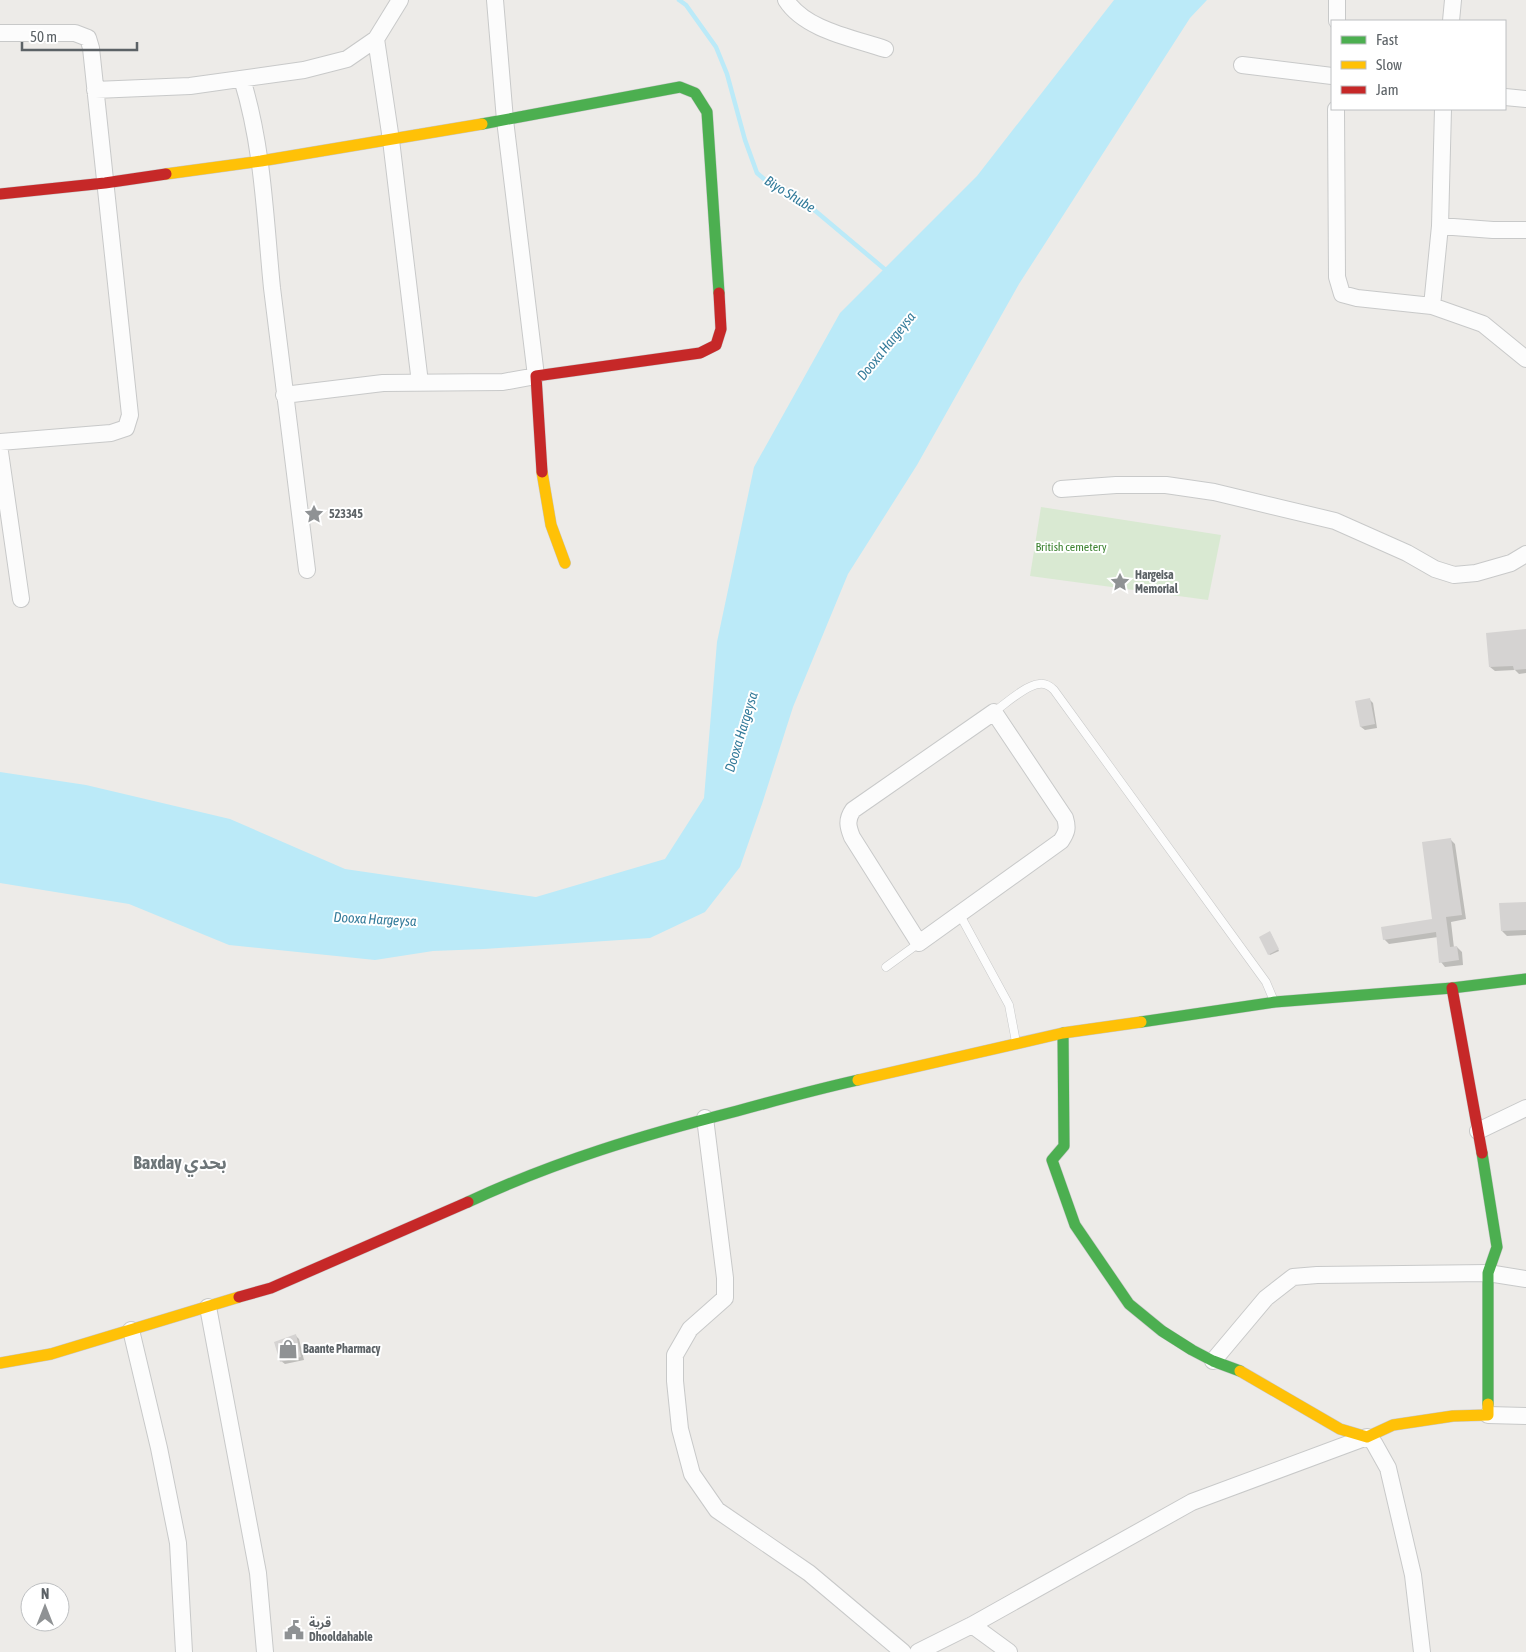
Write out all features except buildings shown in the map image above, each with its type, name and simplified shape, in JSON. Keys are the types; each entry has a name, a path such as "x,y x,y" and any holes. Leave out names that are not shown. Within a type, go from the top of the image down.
{"street":[{"path":"95,90 190,86 304,70 347,60 376,39 400,0"},
{"path":"495,0 505,120 536,376 543,481 551,525 565,563"},
{"path":"786,0 792,10 812,25 885,49"},
{"path":"1337,0 1337,20"},
{"path":"1451,20 1453,0"},
{"path":"0,33 75,33 88,38 91,48 130,415 126,428 111,433 0,442"},
{"path":"376,39 391,140 420,383"},
{"path":"1242,65 1331,76"},
{"path":"242,79 251,108 260,161 284,395 307,570"},
{"path":"0,194 104,183 260,161 505,120 680,87 695,93 708,112 721,329 716,345 700,353 503,382 383,384 284,395"},
{"path":"1506,97 1526,99"},
{"path":"1336,110 1337,277 1342,294 1357,298 1432,306 1483,324 1526,359"},
{"path":"1432,306 1440,226 1443,110"},
{"path":"1440,226 1493,230 1526,230"},
{"path":"0,452 21,599"},
{"path":"1061,489 1116,485 1166,485 1214,492 1335,521 1407,553 1435,570 1454,575 1476,573 1511,563 1526,554"},
{"path":"994,712 1065,818 1067,833 1061,841 920,943 852,837 848,826 848,817 852,810 994,712"},
{"path":"0,1363 51,1354 272,1288 417,1225 514,1180 647,1134 839,1084 1063,1033 1275,1002 1452,988 1526,979"},
{"path":"1452,988 1478,1131 1496,1247 1488,1273 1488,1415"},
{"path":"1063,1033 1064,1146 1052,1160 1076,1225 1129,1304 1170,1336 1192,1350 1236,1369 1340,1429 1367,1437 1374,1443 1388,1468 1413,1575 1422,1652"},
{"path":"1478,1131 1526,1108"},
{"path":"705,1118 725,1278 725,1298 690,1329 675,1355 675,1381 680,1429 692,1474 717,1510 809,1573 903,1652"},
{"path":"1214,1361 1266,1298 1293,1277 1488,1273 1526,1279"},
{"path":"208,1307 258,1573 265,1652"},
{"path":"131,1330 159,1448 178,1543 184,1652"},
{"path":"918,1652 972,1625 1192,1502 1367,1437 1392,1425 1453,1416 1526,1416"},
{"path":"972,1625 1009,1652"}],"lane":[{"path":"994,712 1028,688 1039,684 1048,685 1054,690 1266,982 1275,1002"},
{"path":"960,915 1008,1005 1016,1044"},
{"path":"886,967 920,943"}],"green space":[{"name":"British cemetery","path":"1041,507 1221,535 1208,600 1030,576"}],"water":[{"name":"Dooxa Hargeysa","path":"1114,0 1207,0 1190,18 1019,284 917,465 848,574 793,707 740,867 705,912 650,938 433,951 375,960 229,945 129,904 0,883 0,772 86,785 230,819 345,869 536,897 665,859 704,798 717,642 754,467 840,313 977,176"}],"waterway":[{"name":"Biyo Shube","path":"679,0 686,5 716,47 727,74 745,140 757,173 771,185 800,198 888,272"}],"traffic: fast":[{"path":"482,124 680,87 695,93 707,112 719,293"},
{"path":"1141,1022 1275,1002 1452,988 1526,979"},
{"path":"1063,1033 1064,1146 1052,1160 1075,1225 1129,1304 1162,1331 1192,1350 1213,1361 1240,1371"},
{"path":"468,1202 501,1187 600,1150 702,1120 858,1080"},
{"path":"1482,1153 1497,1247 1488,1273 1488,1404"}],"traffic: slow":[{"path":"166,174 261,161 482,124"},
{"path":"542,472 551,525 565,563"},
{"path":"858,1080 1063,1033 1141,1022"},
{"path":"0,1363 51,1354 239,1297"},
{"path":"1240,1371 1340,1429 1367,1437 1393,1425 1453,1416 1488,1415 1488,1404"}],"traffic: jam":[{"path":"0,194 105,183 166,174"},
{"path":"542,472 536,376 700,353 716,345 721,329 719,293"},
{"path":"1452,988 1482,1153"},
{"path":"239,1297 271,1288 468,1202"}],"place":[{"name":"523345","path":"314,514"},
{"name":"Hargeisa Memorial","path":"1120,582"},
{"name":"Baante Pharmacy","path":"288,1349"},
{"name":"قرية Dhooldahable","path":"294,1630"}],"district":[{"name":"Baxday بحدي","path":"180,1162"}]}
